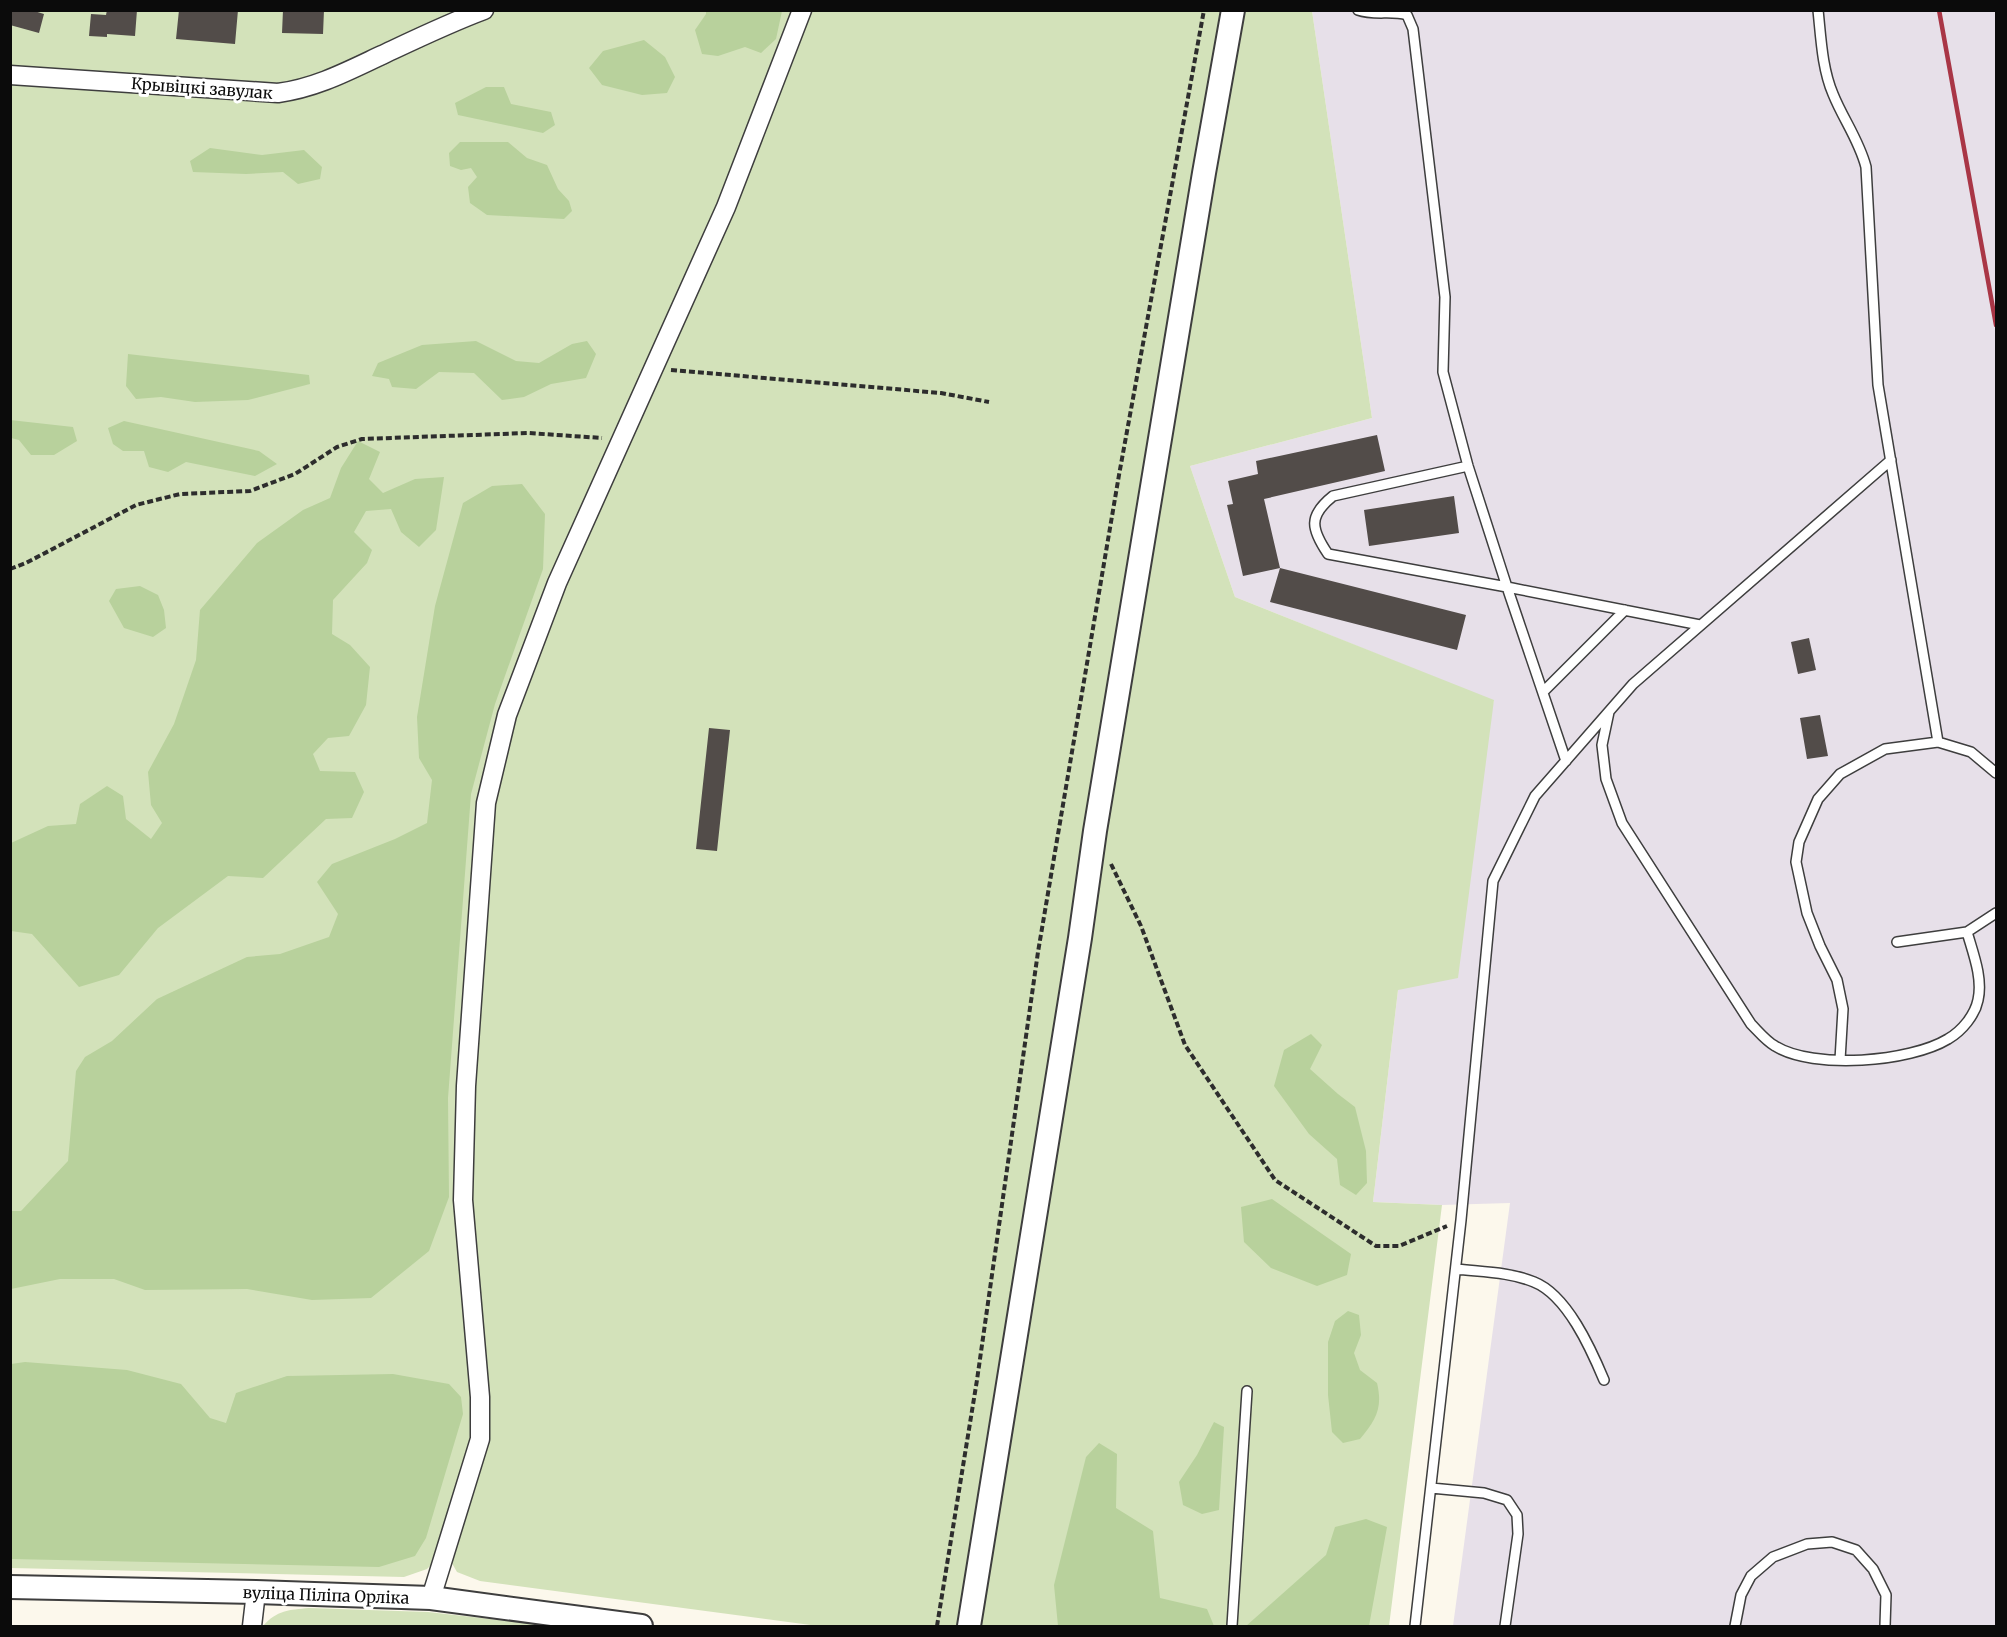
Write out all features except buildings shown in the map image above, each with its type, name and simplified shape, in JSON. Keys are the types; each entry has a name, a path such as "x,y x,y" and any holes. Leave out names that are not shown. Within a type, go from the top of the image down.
{"street":[{"name":"Крывіцкі завулак","path":"10,75 278,93 301,90 326,81 447,24 484,10"},
{"path":"431,1598 480,1439 480,1398 463,1200 465,1086 486,803 511,704 557,583 726,207 802,10"},
{"path":"969,1626 1080,938 1095,831 1233,10"},
{"name":"вуліца Піліпа Орліка","path":"10,1587 431,1598 641,1626"},
{"path":"252,1626 256,1592"}],"lane":[{"path":"1358,10 1370,15 1399,12 1407,15 1413,29 1445,297 1443,372 1468,466 1566,760"},
{"path":"1818,10 1825,70 1832,93 1860,147 1866,166 1878,385 1938,742"},
{"path":"1415,1626 1456,1269 1492,881 1534,796 1633,684 1891,460"},
{"path":"1468,466 1333,496 1319,507 1314,523 1319,541 1328,554 1700,625"},
{"path":"1543,692 1625,610"},
{"path":"1609,711 1602,745 1606,779 1622,823 1728,991 1751,1024 1775,1046 1804,1056 1857,1061 1923,1050 1949,1038 1971,1018 1979,999 1978,970 1967,932"},
{"path":"1840,1060 1843,1009 1837,980 1807,913 1796,862 1799,842 1818,800 1840,774 1885,749 1938,742 1971,752 1996,773"},
{"path":"1897,942 1967,932 1996,913"},
{"path":"1456,1269 1509,1274 1537,1283 1557,1300 1575,1321 1604,1380"},
{"path":"1232,1626 1246,1391"},
{"path":"1431,1488 1484,1493 1507,1500 1516,1515 1518,1534 1505,1626"},
{"path":"1735,1626 1741,1595 1751,1576 1773,1557 1807,1544 1832,1542 1856,1550 1873,1569 1886,1595 1885,1626"}],"path":[{"path":"937,1626 978,1368 1038,952 1119,475 1204,10"},
{"path":"662,369 941,393 989,402"},
{"path":"10,569 26,563 136,505 180,494 250,491 295,474 337,447 362,440 528,433 621,440"},
{"path":"1110,862 1140,926 1185,1045 1275,1180 1376,1246 1399,1246 1461,1220"}],"shaded area":[{"path":"1312,11 1996,11 1996,1626 1453,1626 1510,1203 1442,1205 1373,1202 1398,990 1494,701 1235,597 1190,466 1372,418"}],"green space":[{"path":"11,11 1312,11 1372,418 1190,466 1235,597 1494,700 1458,978 1398,990 1373,1202 1442,1205 1389,1626 818,1626 480,1581 457,1572 445,1551 427,1569 404,1577 11,1568"},
{"path":"706,11 782,11 776,39 761,53 745,47 718,56 702,54 695,30"},
{"path":"644,40 665,57 675,77 667,93 642,95 602,85 589,68 603,51"},
{"path":"486,87 504,87 511,104 551,112 555,125 543,133 458,115 455,103"},
{"path":"460,142 508,142 527,158 547,165 558,189 569,201 572,211 564,219 487,215 470,203 468,187 477,177 471,168 461,170 450,166 449,153"},
{"path":"210,148 262,155 304,150 322,167 320,179 298,184 283,172 246,174 193,172 190,161"},
{"path":"476,341 516,361 539,363 572,344 587,341 596,354 586,378 551,384 524,397 502,400 474,373 439,372 416,389 392,387 389,379 372,376 378,363 422,345"},
{"path":"128,354 309,375 310,384 248,400 195,402 161,397 136,399 126,386"},
{"path":"10,420 73,427 77,441 54,455 31,455 19,440 11,438"},
{"path":"124,421 259,451 277,464 255,476 186,462 168,472 149,467 144,451 123,451 113,444 108,428"},
{"path":"358,441 380,452 369,479 383,493 415,479 444,477 436,530 419,547 401,532 391,509 366,511 354,532 372,550 367,563 333,600 332,634 350,645 370,667 366,705 349,736 328,738 313,754 320,771 355,772 364,792 352,818 326,819 263,878 228,876 158,928 119,975 79,987 32,934 11,931 11,843 48,826 76,824 80,804 107,786 123,796 126,819 151,839 162,823 151,805 148,772 174,724 196,660 200,610 257,543 303,510 330,498 341,468"},
{"path":"522,484 545,514 543,569 495,704 471,794 448,1098 449,1197 429,1251 371,1298 312,1300 247,1289 145,1290 114,1279 60,1279 11,1289 11,1211 21,1211 68,1161 76,1071 85,1057 112,1041 157,999 247,957 280,954 329,937 338,914 317,882 332,864 395,839 427,823 432,780 419,758 417,717 435,606 463,503 492,486"},
{"path":"140,586 158,595 164,610 166,628 153,637 124,628 109,601 116,589"},
{"path":"1311,1034 1322,1045 1310,1069 1355,1107 1366,1151 1367,1183 1356,1195 1340,1185 1337,1159 1309,1134 1274,1086 1284,1050"},
{"path":"1272,1199 1351,1254 1347,1275 1317,1286 1271,1268 1244,1242 1241,1207"},
{"path":"1348,1311 1359,1315 1361,1335 1354,1353 1360,1370 1377,1383 1379,1400 1374,1420 1360,1439 1343,1443 1332,1432 1328,1395 1328,1342 1335,1321"},
{"path":"25,1362 127,1370 181,1384 210,1418 226,1423 236,1393 287,1376 393,1374 449,1384 461,1397 463,1414 426,1538 415,1556 379,1567 11,1559 11,1364"},
{"path":"1214,1422 1224,1427 1219,1510 1202,1514 1183,1505 1179,1482 1197,1455"},
{"path":"1099,1443 1117,1454 1116,1508 1153,1531 1160,1598 1207,1609 1214,1626 1058,1626 1054,1585 1086,1457"},
{"path":"1366,1519 1387,1527 1369,1626 1246,1626 1326,1555 1335,1527"},
{"path":"309,1608 428,1612 551,1626 263,1626 278,1614 289,1610"}],"railway":[{"path":"1939,10 1996,325"}]}
